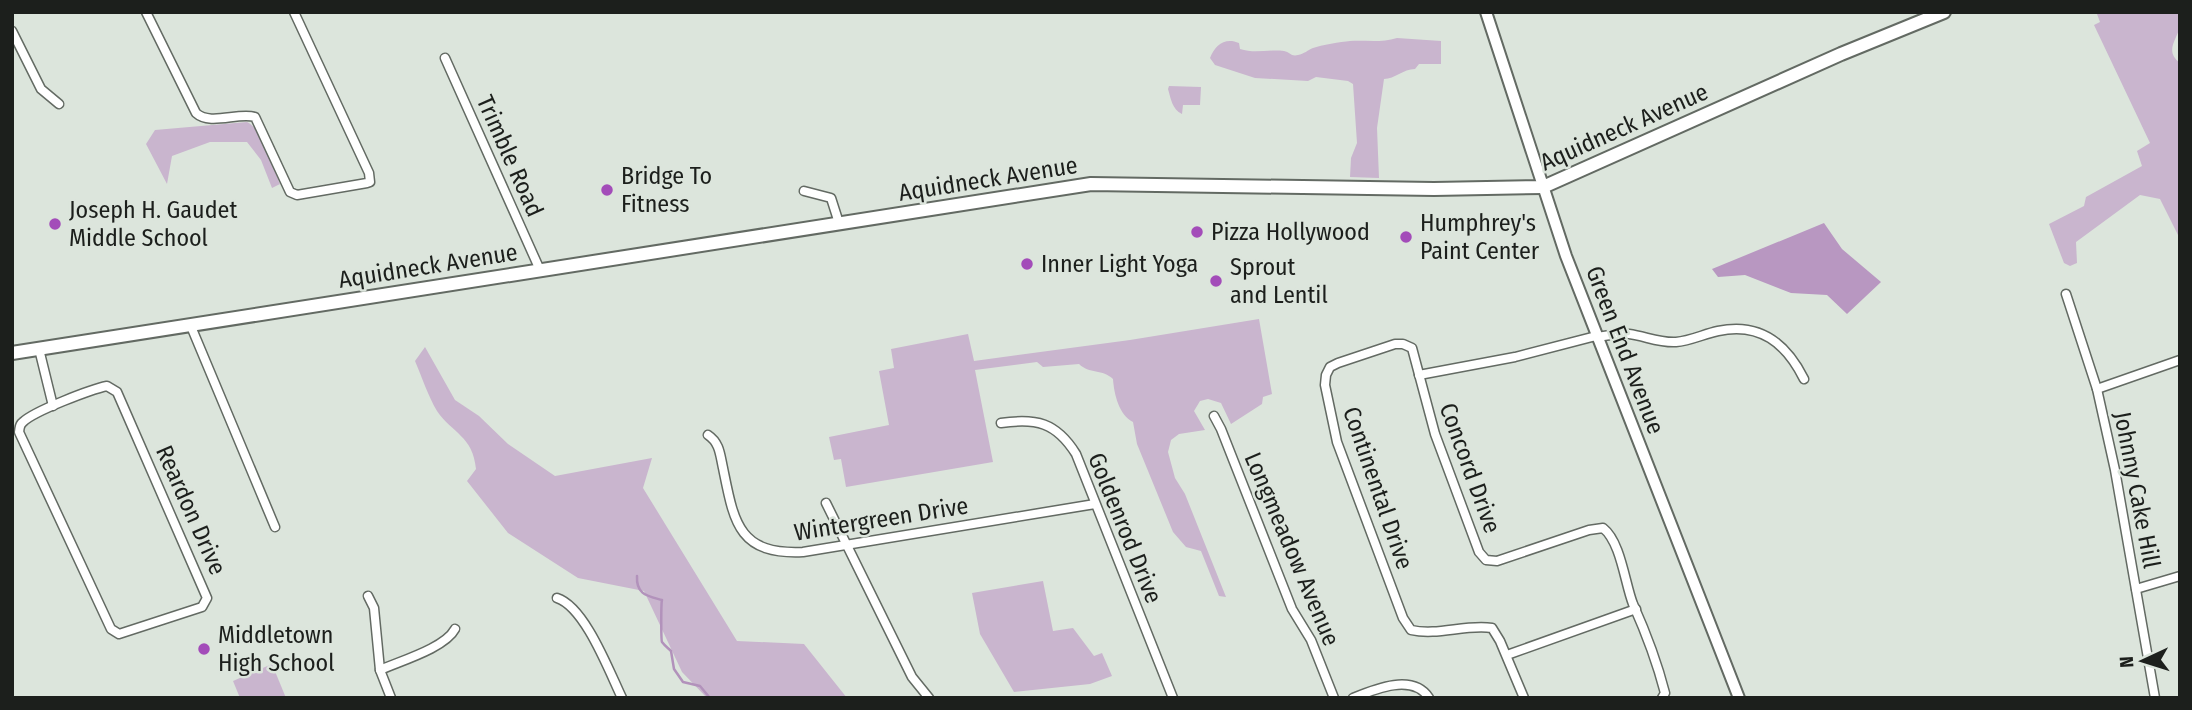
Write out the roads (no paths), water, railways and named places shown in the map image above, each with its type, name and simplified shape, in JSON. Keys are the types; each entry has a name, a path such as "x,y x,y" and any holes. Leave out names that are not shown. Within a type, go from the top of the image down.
{"main road":[{"name":"Green End Avenue","path":"1486,12 1543,187 1596,336 1739,698"},
{"name":"Aquidneck Avenue","path":"12,353 1091,184 1434,189 1543,187 1841,54 1942,13"}],"street":[{"path":"146,12 197,113 204,118 247,115 255,117 290,192 297,195 370,182 369,173 294,12"},
{"path":"12,31 41,89 59,104"},
{"name":"Trimble Road","path":"445,58 540,270"},
{"path":"804,191 831,198 839,223"},
{"name":"Johnny Cake Hill","path":"2066,294 2097,389 2155,698"},
{"path":"190,324 275,527"},
{"path":"1419,375 1515,357 1596,336 1626,334 1662,342 1680,342 1739,328 1756,331 1774,340 1787,351 1804,379"},
{"name":"Continental Drive","path":"1419,375 1412,348 1403,344 1330,367 1325,385 1337,442 1390,586 1411,630 1424,633 1477,626 1492,628 1507,655 1524,698"},
{"path":"38,349 53,406"},
{"path":"2097,389 2180,360"},
{"name":"Concord Drive","path":"1419,375 1435,434 1483,557 1491,562 1497,561 1589,530 1603,528 1608,532 1615,548 1660,674 1664,693 1662,698"},
{"name":"Reardon Drive","path":"101,387 113,388 117,392 206,592 205,604 202,607 124,634 111,629 19,432 20,424 25,420 53,406 101,387"},
{"name":"Longmeadow Avenue","path":"1214,416 1292,609 1311,640 1334,698"},
{"name":"Goldenrod Drive","path":"1002,423 1034,421 1045,424 1064,437 1076,454 1173,698"},
{"name":"Wintergreen Drive","path":"708,435 717,443 734,517 746,537 771,551 785,553 847,545 1095,504"},
{"path":"826,503 912,677 929,698"},
{"path":"2136,589 2180,576"},
{"path":"368,596 375,613 380,670 391,698"},
{"path":"557,598 564,600 578,612 622,698"},
{"path":"1507,655 1636,610"},
{"path":"380,670 440,643 451,636 455,629"},
{"path":"1353,698 1381,687 1395,685 1419,688 1429,698"}],"waterway":[{"path":"637,576 641,591 662,600 662,642 671,651 674,669 683,682 700,686 710,698"}],"place":[{"name":"Bridge To Fitness","path":"607,190"},
{"name":"Joseph H. Gaudet Middle School","path":"55,224"},
{"name":"Pizza Hollywood","path":"1197,232"},
{"name":"Humphrey's Paint Center","path":"1406,237"},
{"name":"Inner Light Yoga","path":"1027,264"},
{"name":"Sprout and Lentil","path":"1216,281"},
{"name":"Middletown High School","path":"204,649"}]}
